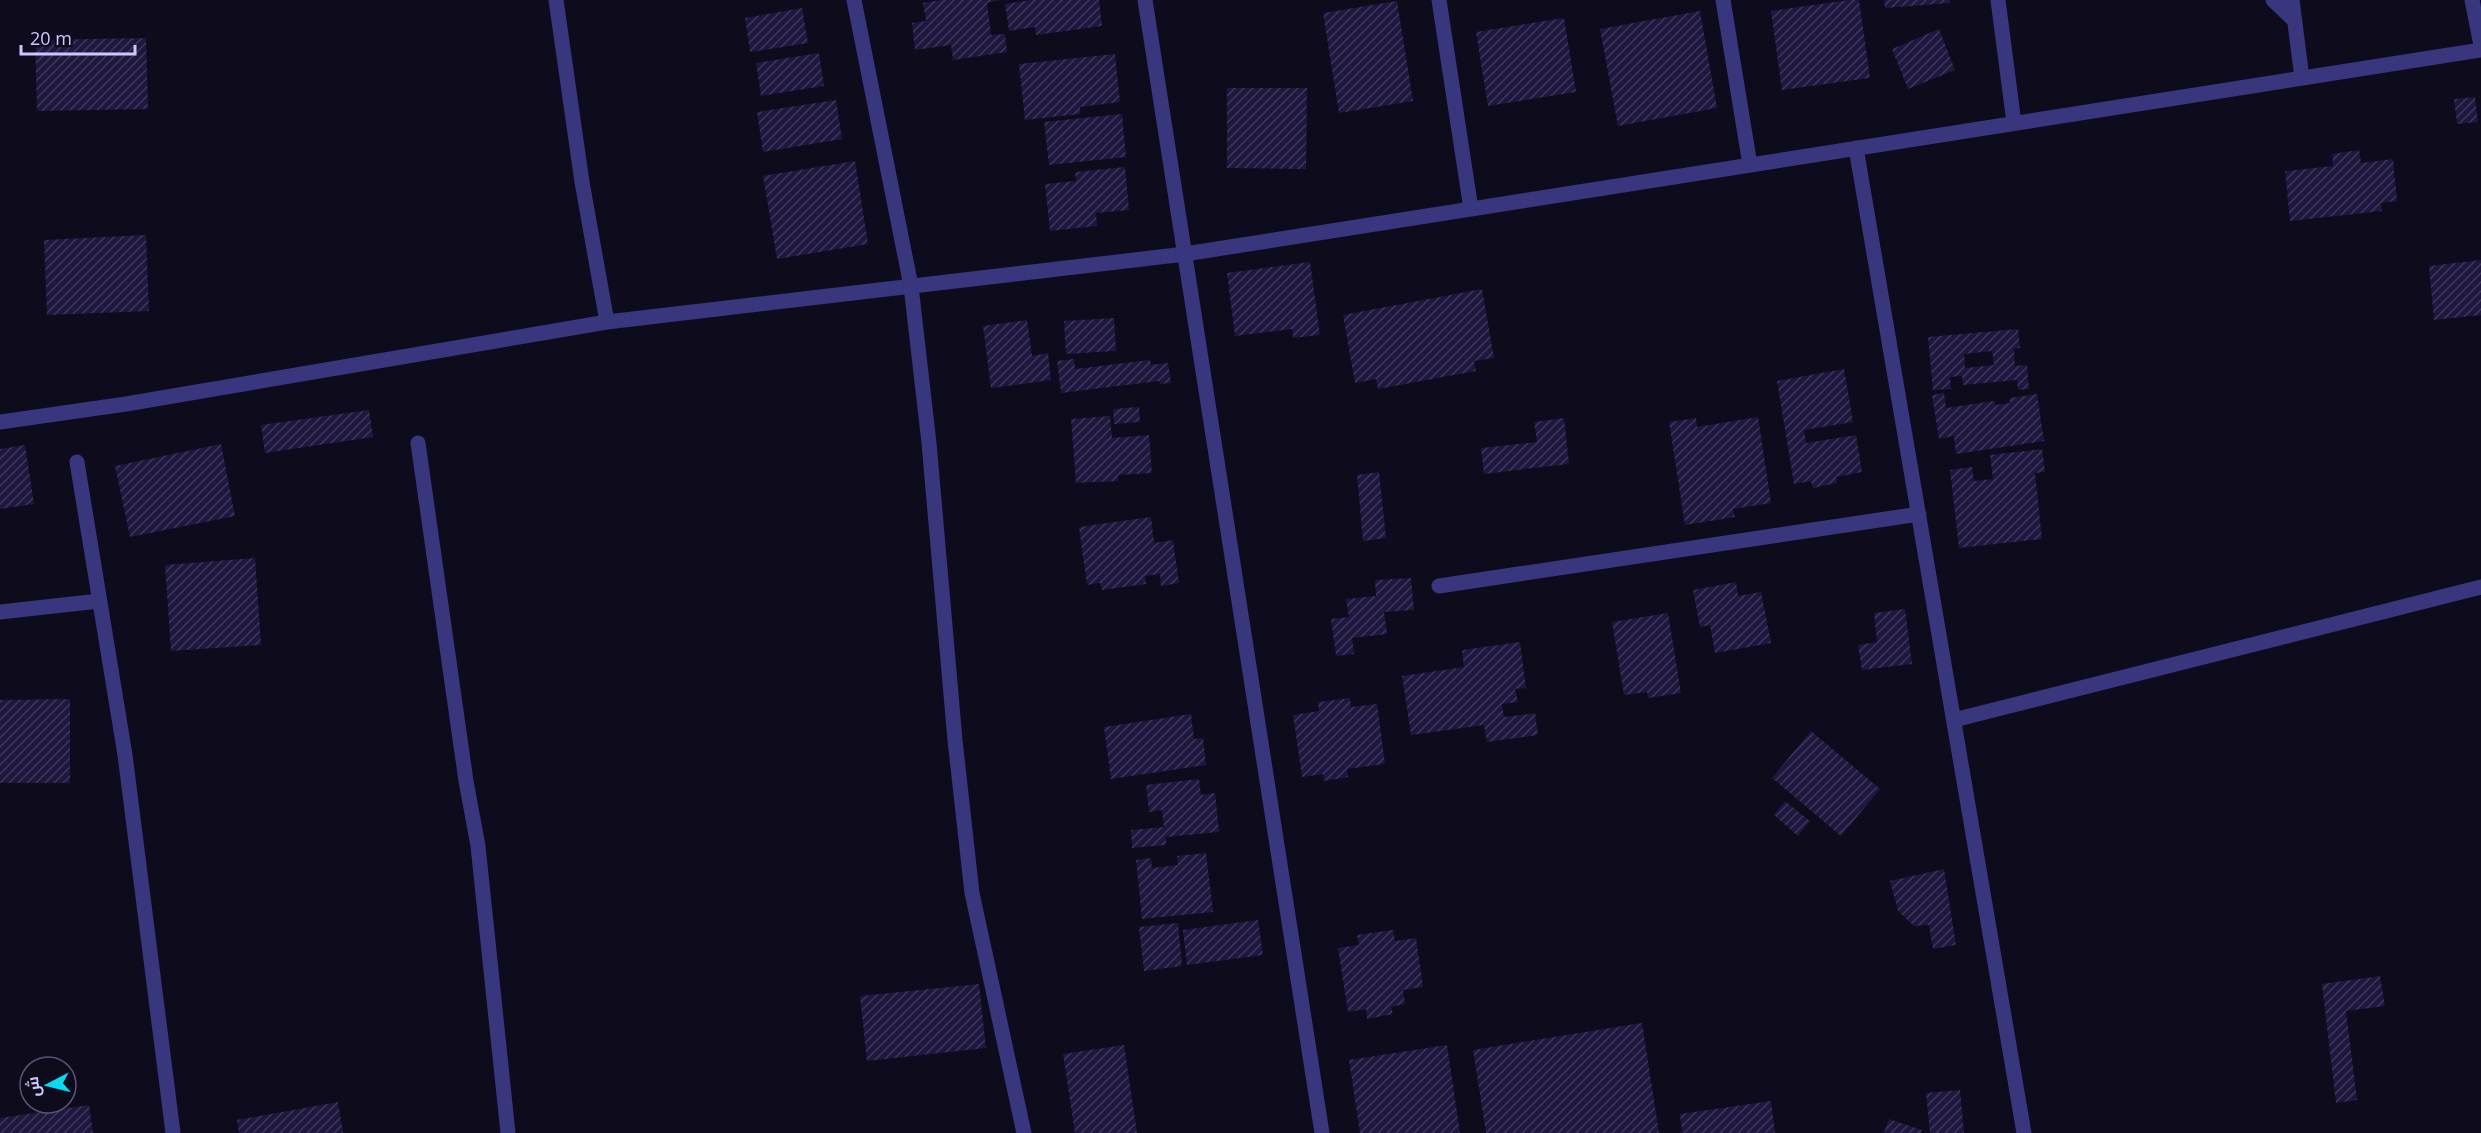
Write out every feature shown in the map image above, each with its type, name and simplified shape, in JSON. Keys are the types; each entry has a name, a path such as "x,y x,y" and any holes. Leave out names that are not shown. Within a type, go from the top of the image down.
{"street":[{"path":"556,0 582,182 607,322"},
{"path":"854,0 911,286 929,443 955,740 972,893 1024,1133"},
{"path":"1145,0 1322,1133"},
{"path":"1439,0 1471,209"},
{"path":"1723,0 1749,165"},
{"path":"1998,0 2014,123"},
{"path":"2274,0 2295,21"},
{"path":"2292,0 2302,78"},
{"path":"2472,0 2481,45"},
{"path":"0,422 126,404 607,322 1185,254 2481,50"},
{"path":"1856,148 2024,1133"},
{"path":"418,443 466,781 478,846 508,1133"},
{"path":"76,462 124,755 173,1133"},
{"path":"1439,586 1918,514"},
{"path":"1954,720 2481,586"},
{"path":"0,612 99,601"}],"building":[{"path":"941,0 1000,0 987,3 991,35 1005,34 1007,52 953,60 951,45 915,50 912,23 926,21 923,3"},
{"path":"1032,0 1099,0 1102,26 1036,35 1035,27 1009,31 1005,4"},
{"path":"1859,0 1870,78 1782,90 1771,11"},
{"path":"1884,0 1950,0 1950,3 1885,8"},
{"path":"1397,1 1413,101 1339,113 1323,13"},
{"path":"802,8 808,43 750,52 745,18"},
{"path":"1700,11 1717,108 1618,126 1600,29"},
{"path":"1564,18 1576,92 1488,106 1476,32"},
{"path":"1939,29 1955,70 1908,89 1892,49"},
{"path":"146,38 148,109 37,111 35,40"},
{"path":"819,53 824,86 761,96 756,63"},
{"path":"1115,54 1120,102 1080,107 1080,114 1025,120 1019,64"},
{"path":"1227,88 1307,88 1306,169 1227,168"},
{"path":"2475,97 2478,122 2457,124 2454,99"},
{"path":"836,100 842,139 763,152 757,112"},
{"path":"1122,114 1126,157 1049,165 1044,122"},
{"path":"2359,150 2361,163 2393,159 2397,201 2381,203 2382,211 2290,221 2285,171 2333,166 2332,154"},
{"path":"855,161 868,244 777,259 763,176"},
{"path":"1125,167 1129,210 1096,213 1097,226 1050,231 1045,184 1076,181 1075,172"},
{"path":"146,235 149,311 47,315 44,240"},
{"path":"2481,260 2481,315 2434,320 2429,266"},
{"path":"1310,262 1320,335 1293,338 1292,329 1235,336 1227,273"},
{"path":"1482,289 1494,358 1474,361 1476,371 1378,389 1376,379 1355,383 1343,315"},
{"path":"1114,318 1116,351 1066,354 1064,321"},
{"path":"1027,320 1032,356 1048,353 1051,380 991,388 983,326"},
{"path":"2018,329 2020,348 2014,349 2015,366 2027,365 2029,389 2018,390 2017,380 1963,385 1962,376 1950,377 1951,389 1933,390 1928,337","holes":["1992,351 1994,365 1965,368 1964,354"]},
{"path":"1074,359 1075,369 1150,360 1151,365 1168,363 1171,383 1160,384 1159,381 1061,393 1057,361"},
{"path":"1844,369 1853,422 1804,430 1806,443 1856,435 1862,472 1836,477 1837,483 1813,488 1811,481 1794,484 1777,381"},
{"path":"1944,393 1946,408 1994,401 1995,405 2010,403 2009,398 2037,394 2044,441 1956,454 1954,436 1939,439 1932,395"},
{"path":"1139,407 1140,422 1114,424 1113,409"},
{"path":"369,410 373,437 265,453 261,425"},
{"path":"1110,416 1112,438 1149,435 1152,473 1118,475 1118,481 1076,483 1071,419"},
{"path":"1758,417 1771,503 1733,509 1735,517 1685,525 1669,422 1696,418 1697,427"},
{"path":"1564,418 1569,464 1484,474 1481,448 1537,442 1534,422"},
{"path":"221,444 235,516 130,537 115,466"},
{"path":"25,445 34,504 0,509 0,449"},
{"path":"2042,449 2045,472 2035,473 2042,539 1959,548 1950,470 1972,467 1974,481 1993,479 1990,455"},
{"path":"1379,472 1386,538 1363,541 1357,475"},
{"path":"1151,517 1154,543 1173,540 1179,583 1161,586 1160,574 1145,576 1146,584 1102,590 1100,583 1087,585 1079,527"},
{"path":"255,558 261,645 171,651 165,565"},
{"path":"1411,578 1414,610 1384,612 1387,634 1352,638 1354,654 1336,656 1331,619 1349,617 1346,599 1376,596 1375,580"},
{"path":"1736,582 1738,596 1761,592 1771,643 1715,653 1710,625 1700,627 1693,590"},
{"path":"1905,609 1912,664 1862,670 1858,645 1877,642 1874,613"},
{"path":"1668,613 1681,693 1648,698 1647,692 1624,695 1612,622"},
{"path":"1520,642 1526,688 1515,689 1518,702 1502,704 1504,717 1535,713 1538,735 1487,742 1484,725 1411,735 1402,676 1464,667 1462,650"},
{"path":"1350,698 1351,707 1377,704 1385,764 1347,769 1348,777 1324,781 1323,774 1302,777 1293,715 1319,711 1318,702"},
{"path":"70,699 70,783 0,783 0,700"},
{"path":"1191,714 1194,739 1203,738 1206,765 1111,779 1104,727"},
{"path":"1811,731 1880,789 1841,836 1772,778"},
{"path":"1199,779 1201,795 1215,793 1219,832 1166,837 1166,845 1132,848 1131,830 1164,827 1162,810 1149,812 1146,785"},
{"path":"1785,801 1810,821 1798,836 1774,815"},
{"path":"1206,853 1213,912 1142,919 1136,860 1151,858 1152,868 1178,865 1177,856"},
{"path":"1944,869 1956,945 1933,949 1929,925 1914,926 1898,911 1890,881"},
{"path":"1258,920 1263,955 1187,965 1183,930"},
{"path":"1178,923 1182,966 1144,971 1139,927"},
{"path":"1393,930 1395,941 1416,938 1423,987 1403,990 1405,1004 1391,1007 1393,1014 1367,1019 1366,1009 1348,1012 1338,948 1359,945 1357,935"},
{"path":"2380,976 2385,1006 2346,1011 2357,1100 2336,1103 2322,984"},
{"path":"979,984 986,1048 867,1061 860,996"},
{"path":"1642,1023 1659,1133 1486,1133 1473,1050"},
{"path":"1124,1045 1137,1133 1075,1133 1063,1054"},
{"path":"1447,1045 1460,1133 1360,1133 1349,1060"},
{"path":"1960,1090 1964,1133 1930,1133 1926,1093"},
{"path":"1771,1101 1775,1133 1682,1133 1680,1114"},
{"path":"338,1102 343,1133 239,1133 237,1120"},
{"path":"89,1105 93,1133 0,1133 0,1118 21,1115 78,1115 78,1107"},
{"path":"1889,1119 1922,1130 1921,1133 1884,1133"}]}
